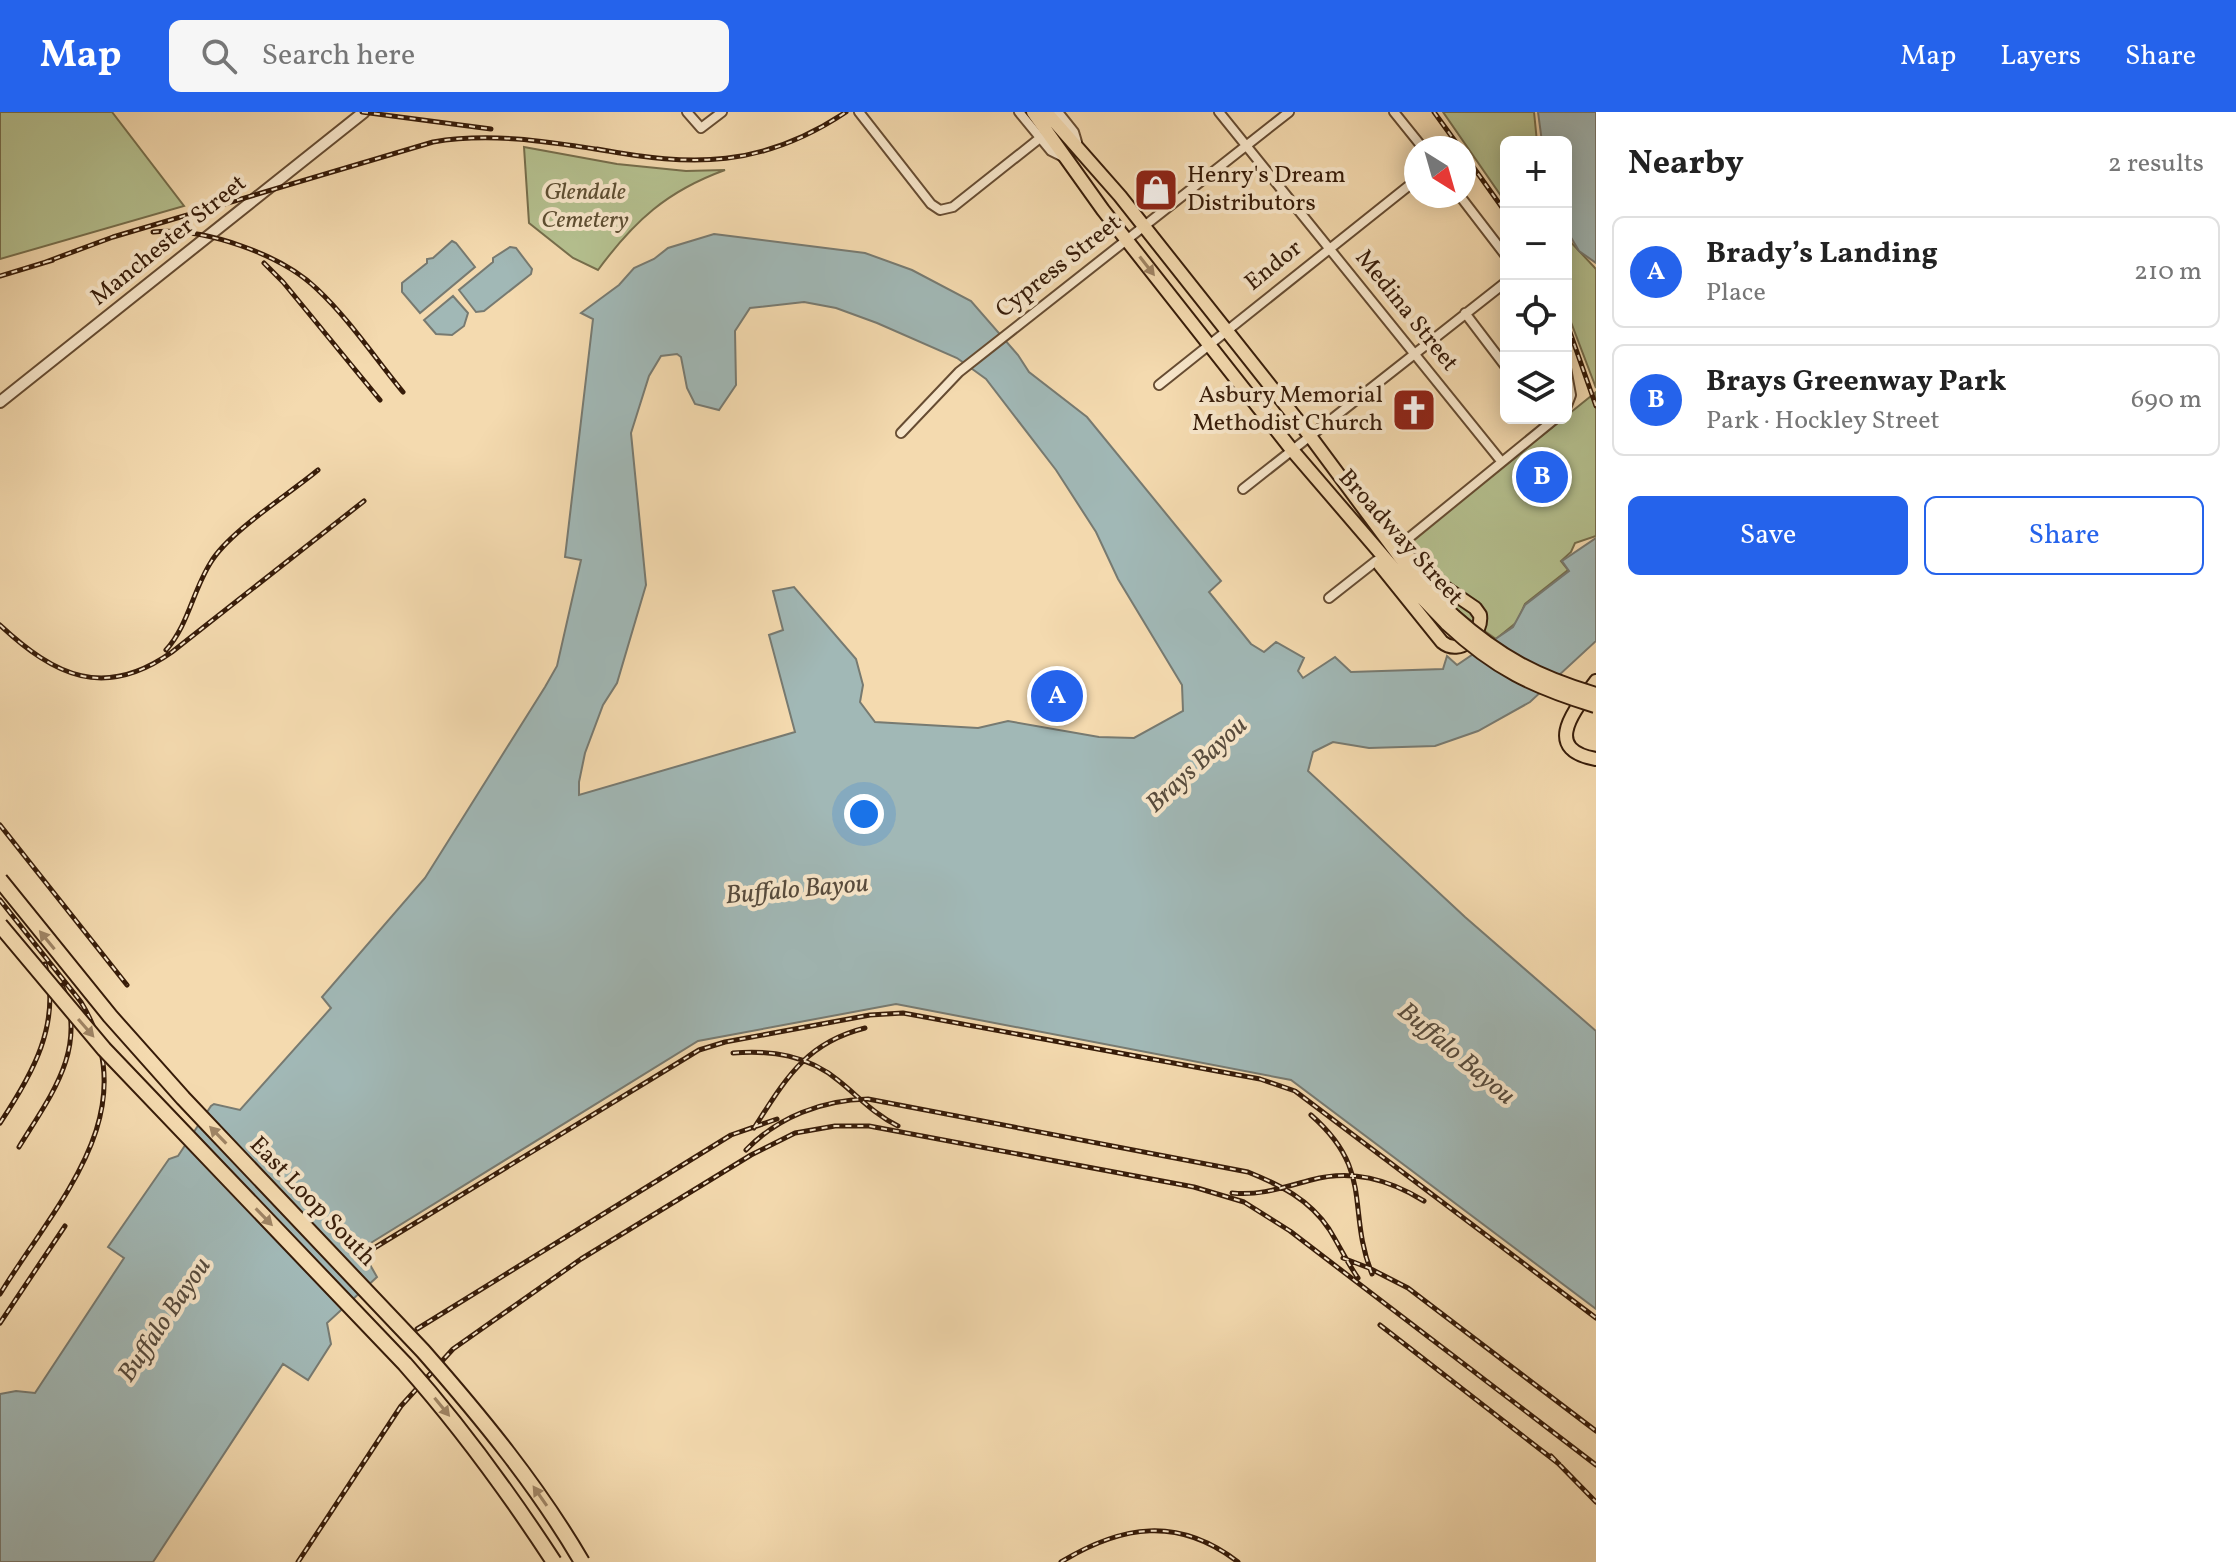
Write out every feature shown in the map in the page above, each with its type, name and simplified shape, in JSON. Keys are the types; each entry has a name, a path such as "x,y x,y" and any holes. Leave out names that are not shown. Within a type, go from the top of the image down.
{"highway":[{"name":"East Loop South","path":"0,880 162,1075 460,1394 543,1501 582,1562"},
{"name":"East Loop South","path":"0,925 104,1049 441,1405 522,1513 554,1562"}],"main road":[{"name":"Broadway Street","path":"1033,112 1126,239 1292,450 1403,579 1451,620"},
{"name":"Broadway Street","path":"1046,112 1144,226 1472,647 1546,691 1596,702"},
{"path":"1369,517 1431,578 1475,608 1480,615 1480,628 1464,645 1448,647 1442,642 1376,561 1371,541"},
{"path":"1596,681 1565,729 1570,748 1581,756 1596,759"}],"street":[{"name":"Manchester Street","path":"0,402 364,112"},
{"path":"687,112 701,128 722,112"},
{"name":"Broadway Street","path":"1019,112 1051,151 1067,159"},
{"name":"Medina Street","path":"1219,112 1501,461"},
{"name":"Cypress Street","path":"901,433 959,372 1289,112"},
{"path":"1394,112 1413,136"},
{"path":"865,114 931,204 940,210 953,207 1040,138"},
{"name":"Broadway Street","path":"1064,115 1074,132 1079,151"},
{"name":"Endor","path":"1159,385 1404,189"},
{"path":"1469,208 1500,248"},
{"path":"1243,489 1500,287"},
{"path":"1465,313 1500,359"},
{"path":"1399,546 1545,424"},
{"path":"1329,598 1376,561"}],"green space":[{"path":"0,112 112,112 184,206 0,259"},
{"path":"1443,112 1534,112 1536,136 1500,136 1500,194 1476,160 1476,136 1460,136"},
{"name":"Glendale Cemetery","path":"524,147 617,164 686,171 725,170 686,188 653,210 598,270 573,258 529,223"},
{"path":"1572,243 1596,269 1596,388 1572,325"},
{"path":"1596,392 1596,536 1575,543 1561,561 1568,570 1525,604 1517,622 1496,639 1456,609 1428,582 1411,554 1411,541 1556,424 1572,424 1572,411"}],"water":[{"path":"1538,112 1596,112 1596,263 1579,251 1572,239 1572,136 1541,136"},
{"path":"714,234 865,253 912,270 971,301 1029,372 1087,417 1221,581 1209,592 1251,644 1264,652 1276,642 1304,658 1298,671 1303,678 1335,657 1351,672 1443,669 1447,656 1457,665 1513,627 1525,605 1569,571 1562,561 1596,538 1596,641 1530,702 1478,731 1435,746 1369,748 1333,742 1313,752 1308,771 1465,917 1596,1031 1596,1309 1291,1080 896,1004 698,1041 361,1249 377,1277 327,1323 331,1344 308,1380 283,1364 153,1562 0,1562 0,1394 16,1391 35,1393 124,1258 108,1247 169,1159 178,1156 211,1106 240,1110 331,1008 322,997 425,878 557,666 581,560 565,557 593,319 581,313 619,285 634,268 668,248","holes":["804,302 836,308 957,358 986,379 1056,470 1096,532 1118,579 1182,685 1183,711 1134,738 1099,737 1008,721 978,728 875,722 860,702 863,685 856,659 794,587 773,591 783,630 769,635 795,732 579,795 585,753 603,705 617,683 646,585 631,433 649,376 661,356 677,354 681,357 687,388 695,404 719,410 736,385 735,331 750,308"]},
{"path":"452,241 475,267 420,313 402,292 402,283"},
{"path":"510,247 516,248 532,269 531,274 484,311 476,312 459,290 493,262 493,258"},
{"path":"453,296 468,313 464,326 452,335 436,334 424,320"}],"railway":[{"path":"362,112 491,129"},
{"path":"597,149 665,159 726,158 785,144 846,112"},
{"path":"1434,112 1451,136"},
{"path":"43,263 113,237 433,142 499,138 608,151"},
{"path":"1476,171 1502,208"},
{"path":"153,232 195,234 217,239 262,254 302,276 340,313 403,392"},
{"path":"0,276 53,260"},
{"path":"264,263 380,400"},
{"path":"1572,338 1596,406"},
{"path":"166,650 180,630 205,573 220,550 245,526 318,470"},
{"path":"0,625 20,643 61,669 81,676 102,678 124,675 147,667 172,652 364,501"},
{"path":"0,825 127,985"},
{"path":"0,900 81,1002 99,1043 104,1082 99,1119 86,1156 0,1294"},
{"path":"0,1123 33,1067 47,1028 50,1007 45,964"},
{"path":"19,1147 54,1090 69,1050 69,1008 62,985"},
{"path":"366,1253 699,1050 725,1042 870,1015 903,1013 1260,1079 1295,1091 1596,1318"},
{"path":"754,1128 787,1079 812,1054 827,1043 865,1028"},
{"path":"733,1053 761,1052 789,1056 815,1065 898,1126"},
{"path":"746,1150 772,1128 802,1112 834,1103 868,1099 1248,1172 1282,1188 1312,1209 1329,1229 1358,1278"},
{"path":"1311,1115 1331,1135 1352,1173 1360,1230 1372,1274"},
{"path":"417,1329 731,1135 777,1119"},
{"path":"298,1562 401,1406 453,1349 581,1259 751,1155 795,1133 835,1126 869,1126 1194,1187 1244,1202 1290,1231 1596,1465"},
{"path":"1232,1193 1263,1192 1326,1177 1355,1176 1397,1187 1424,1201"},
{"path":"0,1323 65,1226"},
{"path":"1343,1258 1408,1288 1596,1431"},
{"path":"1380,1325 1559,1464"},
{"path":"1551,1456 1596,1502"},
{"path":"1061,1562 1106,1540 1150,1531 1194,1537 1238,1562"}],"place":[{"name":"Henry's Dream Distributors","path":"1156,190"},
{"name":"Asbury Memorial Methodist Church","path":"1414,410"},
{"name":"Brays Greenway Park","path":"1542,477"},
{"name":"Brady’s Landing","path":"1057,696"}],"water label":[{"name":"Brays Bayou","path":"1197,765"},
{"name":"Buffalo Bayou","path":"797,890"},
{"name":"Buffalo Bayou","path":"1456,1054"},
{"name":"Buffalo Bayou","path":"165,1320"}]}
